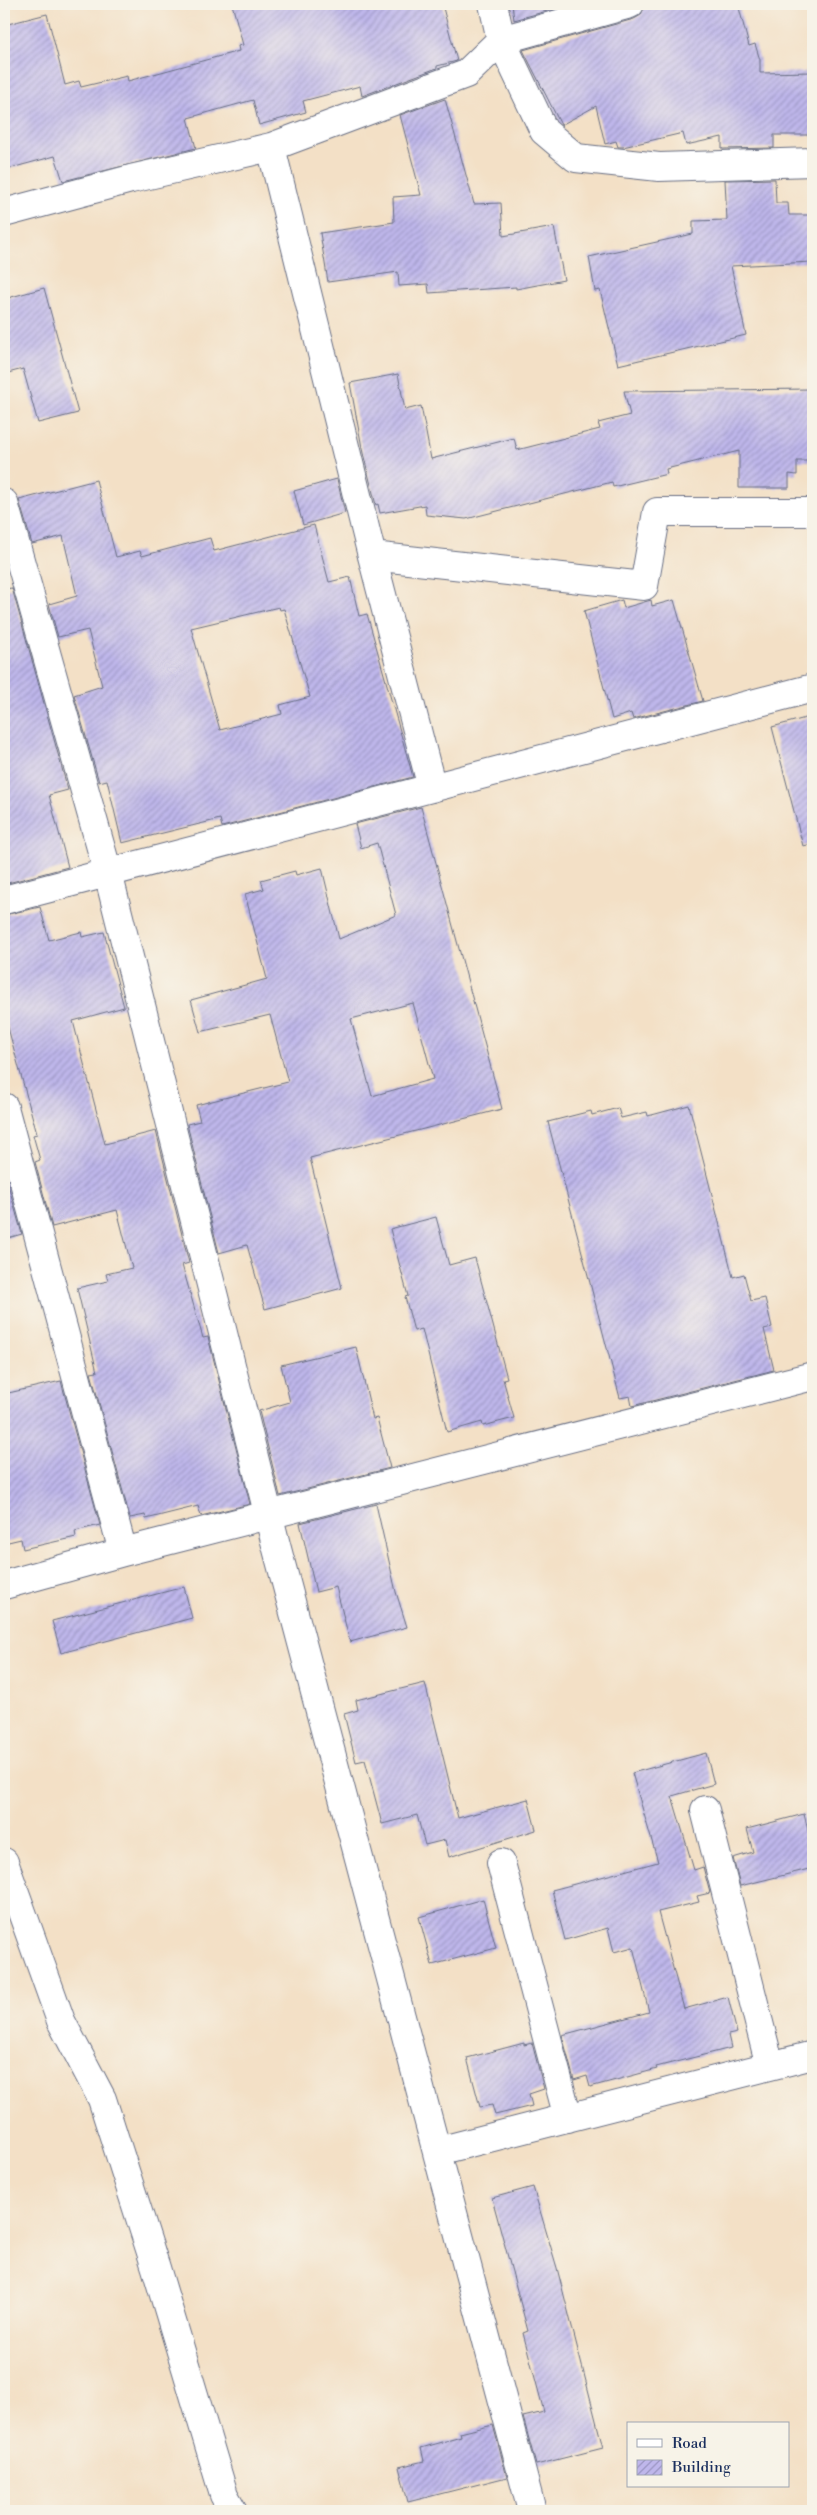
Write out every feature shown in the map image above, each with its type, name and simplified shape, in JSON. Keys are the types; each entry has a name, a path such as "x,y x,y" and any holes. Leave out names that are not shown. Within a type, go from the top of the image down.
{"street":[{"path":"493,4 501,40 544,131 576,158 659,167 813,162"},
{"path":"4,213 131,179 271,147 466,74 501,40 630,4"},
{"path":"271,147 372,556 432,788"},
{"path":"4,503 108,872 270,1515 532,2511"},
{"path":"372,556 644,586 657,512 813,512"},
{"path":"4,900 813,688"},
{"path":"4,1107 123,1552"},
{"path":"4,1585 123,1552 813,1376"},
{"path":"705,1810 770,2066"},
{"path":"4,1862 61,2021 102,2099 156,2268 224,2495 233,2511"},
{"path":"501,1863 568,2118"},
{"path":"438,2151 813,2055"}],"building":[{"path":"232,4 442,4 457,61 437,66 437,68 362,96 360,86 303,101 306,112 259,125 253,100 188,118 196,148 63,181 55,156 4,170 4,25 47,14 65,85 79,81 81,87 127,76 128,81 239,51 238,46 243,45"},
{"path":"512,4 573,4 514,20"},
{"path":"645,4 738,4 749,46 755,44 760,60 760,73 813,72 813,135 774,135 774,148 722,149 722,137 686,145 683,133 618,147 616,141 605,144 596,106 561,125 523,50 634,19 641,15"},
{"path":"445,99 474,204 501,203 503,236 554,227 564,280 516,289 516,287 429,293 428,284 399,286 398,272 328,282 320,233 394,222 393,197 421,195 400,115"},
{"path":"775,179 776,203 788,203 789,215 811,215 812,262 731,266 746,335 618,365 600,290 595,291 589,257 693,234 693,221 727,220 725,180"},
{"path":"44,288 78,413 38,423 23,369 4,374 4,299"},
{"path":"398,374 405,410 421,406 431,459 514,438 517,450 600,429 598,423 630,415 624,391 813,389 813,461 797,461 797,475 789,474 789,488 739,488 739,451 666,469 667,474 613,487 612,482 466,519 426,515 425,505 380,513 378,504 376,505 363,453 350,383"},
{"path":"337,479 345,513 303,525 294,491"},
{"path":"96,480 116,557 140,551 142,556 210,538 214,551 314,525 329,582 350,577 359,616 367,614 413,777 222,827 220,819 122,843 107,780 99,782 74,695 102,686 88,630 58,637 49,604 77,596 63,536 32,544 19,500","holes":["279,607 280,610 284,609 310,697 280,705 282,714 220,730 191,628"]},
{"path":"12,588 68,790 49,795 68,867 4,884 4,589"},
{"path":"622,600 624,608 651,600 652,606 674,600 703,701 633,719 631,713 612,719 584,611"},
{"path":"813,716 813,844 803,846 772,727"},
{"path":"421,807 502,1109 310,1158 342,1288 265,1309 247,1245 219,1253 187,1124 200,1121 196,1105 288,1082 270,1015 200,1032 191,1000 267,979 245,894 264,889 261,880 295,871 296,875 322,868 339,939 396,915 377,843 361,848 355,824","holes":["413,1003 433,1079 372,1096 351,1019"]},
{"path":"40,907 49,940 81,932 82,937 104,932 124,1007 73,1021 105,1144 156,1131 189,1263 182,1265 203,1338 208,1337 250,1504 201,1516 198,1506 146,1519 145,1515 130,1518 91,1373 97,1372 77,1288 108,1281 106,1274 132,1268 117,1210 52,1227 35,1162 40,1160 33,1135 37,1134 4,1013 4,915"},
{"path":"689,1105 733,1277 744,1274 751,1301 765,1298 772,1327 764,1329 774,1370 632,1406 630,1396 620,1398 548,1122 591,1111 592,1115 618,1108 621,1118 647,1112 648,1116"},
{"path":"4,1170 22,1234 4,1239"},
{"path":"436,1217 449,1265 475,1258 507,1378 503,1379 514,1418 483,1426 482,1422 447,1432 422,1329 414,1331 405,1297 408,1296 390,1229"},
{"path":"356,1347 373,1419 377,1418 390,1468 280,1496 259,1411 290,1402 281,1365"},
{"path":"61,1381 100,1525 75,1531 76,1537 23,1549 21,1539 4,1543 4,1394"},
{"path":"376,1504 396,1592 407,1627 350,1642 336,1587 316,1592 300,1523"},
{"path":"184,1587 192,1618 61,1653 52,1621"},
{"path":"425,1683 458,1818 528,1799 536,1830 449,1857 445,1840 425,1845 417,1815 382,1824 365,1760 356,1762 344,1714 358,1710 356,1700"},
{"path":"706,1753 714,1784 672,1796 694,1870 703,1867 710,1893 697,1896 699,1902 658,1912 684,2009 728,1997 737,2033 728,2035 731,2048 656,2067 657,2069 590,2087 587,2076 574,2080 562,2035 649,2012 633,1947 614,1952 608,1928 565,1940 552,1890 658,1862 632,1773"},
{"path":"804,1814 813,1851 813,1868 740,1886 733,1858 753,1852 747,1829"},
{"path":"483,1899 496,1948 432,1965 419,1917"},
{"path":"524,2043 524,2045 532,2043 544,2089 529,2094 532,2106 495,2115 492,2105 480,2107 467,2058"},
{"path":"533,2187 557,2268 603,2448 536,2465 523,2417 544,2412 523,2333 528,2331 492,2198"},
{"path":"493,2425 507,2477 408,2502 399,2467 424,2461 421,2448 461,2437 460,2433"}]}
